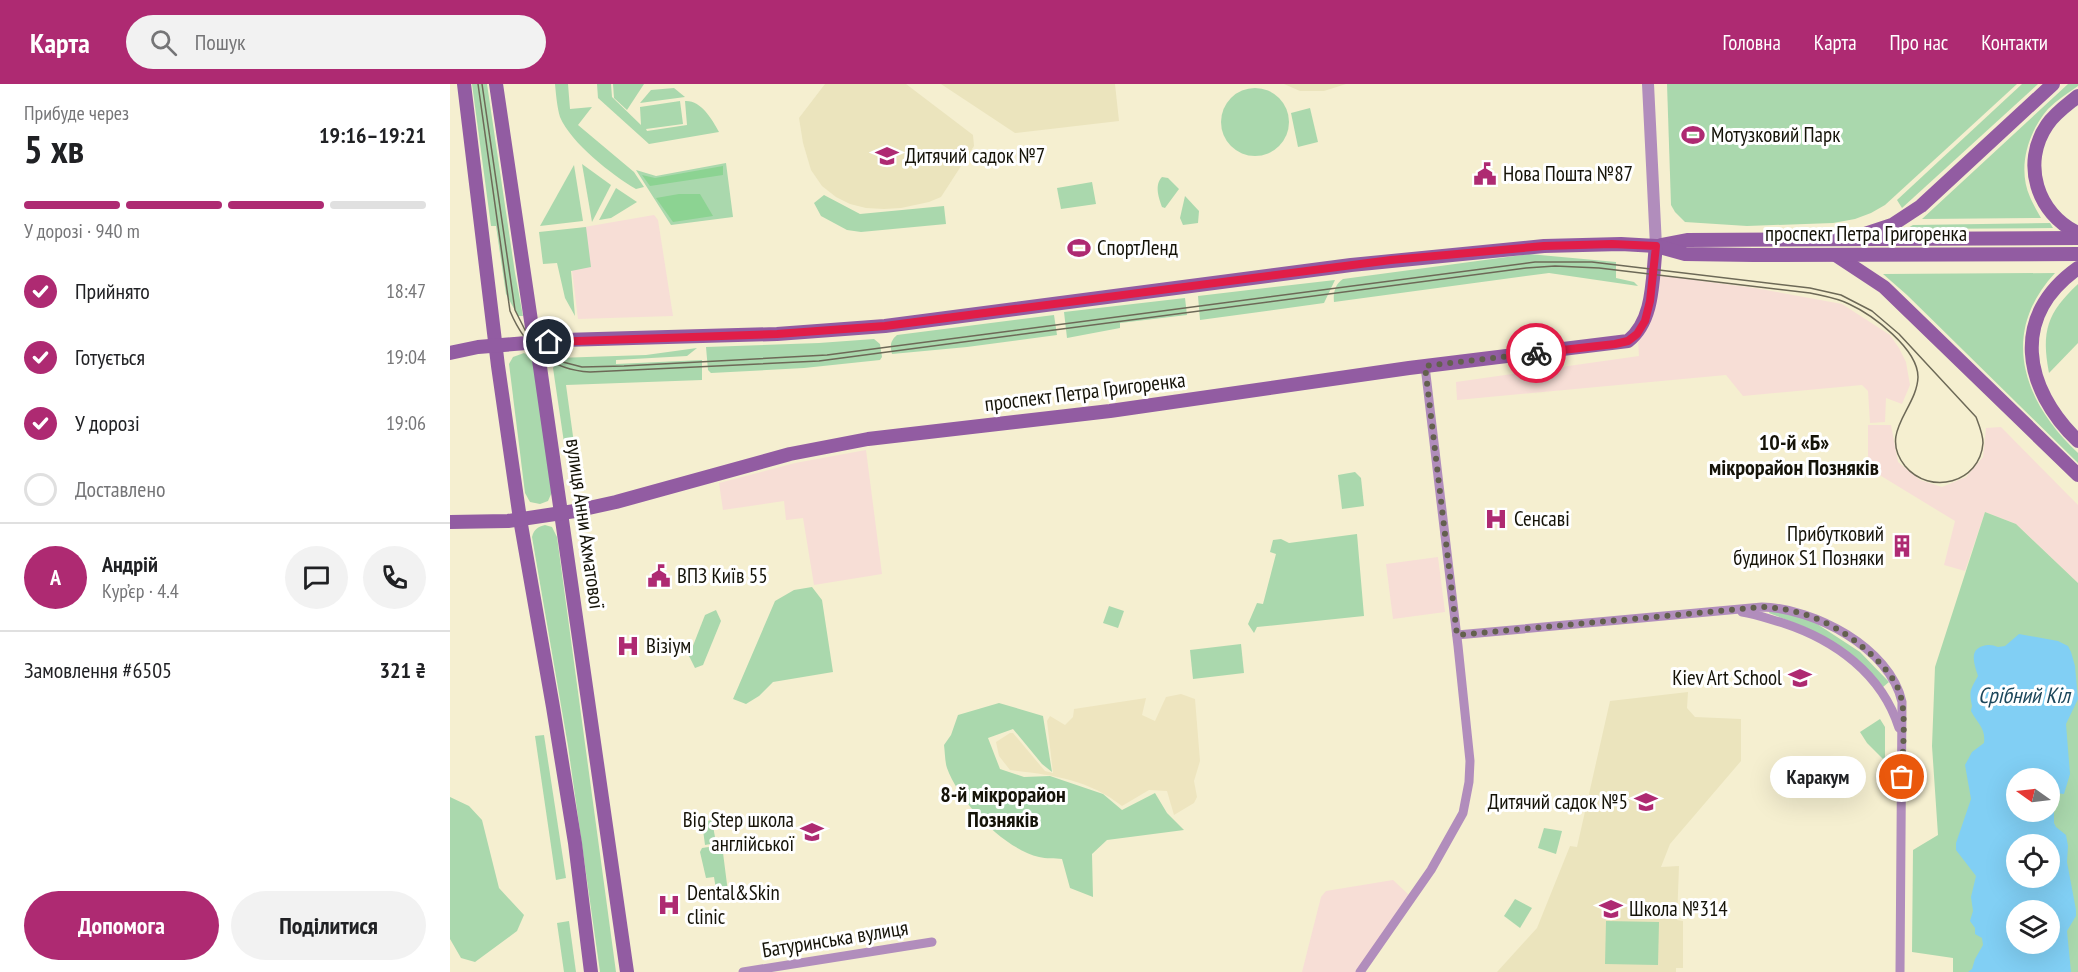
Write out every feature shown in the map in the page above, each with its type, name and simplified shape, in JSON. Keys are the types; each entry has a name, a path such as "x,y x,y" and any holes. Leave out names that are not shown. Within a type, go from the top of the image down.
{"main road":[{"path":"464,84 498,366 520,519 575,843 591,972"},
{"name":"вулиця Анни Ахматової","path":"496,84 534,343 538,353 562,513 627,972"},
{"path":"1846,239 1892,225 1921,206 2053,84"},
{"path":"2078,96 2056,113 2046,127 2038,143 2034,172 2036,187 2056,218 2078,232"},
{"name":"проспект Петра Григоренка","path":"1656,246 1687,240 2078,238"},
{"name":"проспект Петра Григоренка","path":"450,353 478,347 534,343 777,334 885,326 1385,261 1544,246 1612,244 1656,246 1685,254 1837,256 2078,254"},
{"name":"проспект Петра Григоренка","path":"450,522 520,519 562,513 616,502 790,454 868,439 1110,411 1425,366 1628,341 1637,334 1645,321 1650,301 1656,246"},
{"path":"1837,256 1884,287 2078,475"},
{"path":"2078,268 2051,292 2042,305 2036,318 2032,355 2035,376 2042,393 2078,441"}],"street":[{"path":"1648,84 1656,246"},
{"path":"1360,972 1431,870 1463,813 1468,782 1470,761 1457,635 1425,366"},
{"path":"1457,635 1762,607 1789,610 1825,622 1858,643 1881,664 1897,684 1902,702 1900,972"},
{"path":"1722,611 1747,612 1760,616 1806,631 1836,648 1858,666 1883,693 1895,717 1902,739"},
{"name":"Батуринська вулиця","path":"743,972 932,942"}],"shaded area":[{"name":"Дитячий садок №7","path":"825,84 906,84 973,135 974,146 941,197 901,208 866,208 836,197 822,186 811,170 799,118"},
{"path":"941,84 1115,84 1119,121 1015,133"},
{"path":"1284,84 1346,84 1324,91 1300,91"},
{"path":"654,215 658,220 673,316 578,319 567,230"},
{"path":"1657,275 1755,288 1842,304 1890,335 1899,348 1906,362 1910,385 1902,404 1886,398 1885,422 1870,423 1868,391 1862,385 1743,396 1726,375 1457,400 1456,382 1639,356 1638,339"},
{"path":"1868,425 1891,425 1898,462 1920,480 1942,487 1966,477 1983,457 1986,428 2001,427 2078,505 2078,583 2016,524 1985,512 1965,571 1944,565 1955,521 1868,468"},
{"path":"866,450 882,574 814,585 803,518 786,520 784,501 723,510 719,483 795,463"},
{"path":"1438,557 1445,612 1393,619 1386,564"},
{"path":"1688,692 1687,708 1695,717 1741,719 1741,761 1670,844 1661,867 1679,866 1677,920 1683,921 1683,968 1676,968 1676,972 1497,972 1537,928 1570,846 1577,847 1610,701"},
{"path":"1393,880 1410,896 1358,972 1302,972 1321,897 1326,891"}],"green space":[{"path":"472,84 487,84 523,316 518,316 506,294 496,226 491,226"},
{"path":"555,84 568,84 570,109 592,107 578,125 634,172 644,187 636,189 616,176 593,158 573,137 560,117"},
{"path":"597,84 611,84 612,97 641,125 640,107 680,101 683,124 646,129 647,131 687,125 685,101 701,107 719,132 649,144 598,98"},
{"path":"613,84 644,84 627,110 614,98"},
{"path":"1667,84 2017,84 1885,205 1871,213 1833,223 1747,226 1685,222 1671,205"},
{"path":"2022,84 2038,84 1902,208 1897,200"},
{"path":"2068,84 2078,84 2078,86 2048,109 2035,128 2027,151 2026,186 2041,218 1922,219"},
{"path":"674,88 685,97 640,103 651,90"},
{"path":"1248,88 1262,88 1274,93 1284,103 1289,122 1284,141 1274,151 1262,156 1248,156 1236,151 1226,141 1221,129 1221,115 1226,103 1236,93"},
{"path":"1310,108 1318,142 1298,147 1291,113"},
{"path":"726,163 733,217 671,225 636,170 656,176"},
{"path":"582,164 611,185 592,222"},
{"path":"574,165 583,221 540,226"},
{"path":"723,166 723,175 650,186 642,175 655,178"},
{"path":"1162,177 1168,178 1179,189 1165,208 1162,207 1158,192 1158,184"},
{"path":"1092,182 1096,204 1061,209 1057,188"},
{"path":"616,188 637,202 611,218 599,220"},
{"path":"679,194 700,194 713,216 673,222 656,198"},
{"path":"824,195 860,214 944,206 946,224 861,232 847,230 821,216 814,203"},
{"path":"1185,196 1199,211 1198,223 1183,225 1180,218"},
{"path":"2050,223 2053,228 1906,229 1913,225"},
{"path":"586,227 591,267 571,271 575,316 565,298 557,263 543,264 539,232"},
{"path":"1529,254 1616,262 1616,278 1634,282 1638,286 1549,273 1334,302 1335,289 1343,279"},
{"path":"2055,273 2038,296 2027,319 2023,343 2025,366 2032,389 2043,412 2078,453 2078,463 1883,274"},
{"path":"1335,280 1324,303 1200,320 1198,296"},
{"path":"2078,284 2078,343 2049,373 2046,334 2049,324 2059,304"},
{"path":"1185,298 1187,315 1120,323 1120,328 1067,338 1064,312"},
{"path":"1054,315 1057,335 892,354 891,344 897,335"},
{"path":"874,339 880,344 882,357 880,360 804,368 711,373 708,370 706,347"},
{"path":"697,348 687,356 616,360 616,364 702,360 702,380 566,385 579,480 585,491 571,490 553,368 557,358 646,355"},
{"path":"524,353 533,359 552,492 548,501 540,504 530,502 525,493 509,364 513,357"},
{"path":"1355,472 1361,478 1364,506 1342,509 1338,475"},
{"path":"1985,512 2016,524 2078,583 2078,972 1953,972 1953,958 1912,952 1913,850 1938,835 1932,746 1935,667"},
{"path":"545,525 552,527 557,537 616,972 600,972 568,746 532,537 537,529"},
{"path":"1357,534 1364,616 1257,627 1254,633 1248,624 1257,603 1263,604 1276,554 1270,552 1273,540 1281,539 1289,543"},
{"path":"812,587 822,600 833,672 773,682 759,696 746,704 733,699 775,601 794,590"},
{"path":"1109,606 1124,611 1118,628 1103,623"},
{"path":"716,610 721,621 703,665 695,668 689,656 705,615"},
{"path":"1770,610 1811,620 1860,652 1889,682 1883,687 1807,628 1769,613"},
{"path":"1241,644 1244,673 1193,679 1190,650"},
{"path":"999,703 1043,716 1052,772 1042,764 1013,729 988,738 1000,769 1024,777 1050,776 1103,794 1122,810 1155,793 1167,813 1184,830 1107,840 1092,854 1093,897 1070,888 1062,859 1042,858 1025,852 997,834 972,809 953,782 947,768 944,745 951,735 958,715"},
{"path":"1880,719 1885,727 1885,761 1867,743 1860,732"},
{"path":"544,735 566,878 556,880 535,736"},
{"path":"450,797 469,806 482,820 499,888 524,915 517,931 475,962 461,958 450,939"},
{"path":"712,820 716,843 705,845 702,822"},
{"path":"1544,828 1562,831 1556,854 1538,848"},
{"path":"722,845 729,900 718,902 714,877 706,878 700,852 702,848"},
{"path":"1515,899 1532,908 1520,928 1504,916"},
{"path":"569,921 576,972 564,972 557,923"},
{"path":"1606,921 1659,922 1658,965 1605,964"}],"sand":[{"path":"1181,694 1195,699 1200,761 1194,781 1197,797 1194,803 1174,815 1167,791 1149,790 1122,806 1083,784 1055,776 1010,770 999,756 996,742 1013,733 1045,771 1053,773 1047,721 1050,716 1065,725 1073,717 1074,709 1146,698 1142,715 1155,721 1166,697"}],"water":[{"name":"Срібний Кіл","path":"2019,634 2058,641 2068,646 2075,666 2078,699 2066,724 2070,774 2064,794 2060,794 2060,768 2006,768 2006,822 2054,822 2056,827 2066,835 2067,862 2076,910 2076,916 2067,931 2071,972 1968,972 1972,969 1983,945 1982,938 1975,934 1975,928 1970,921 1973,911 1971,897 1976,876 1956,850 1956,843 1971,799 1965,765 1972,752 1984,743 1982,729 1971,711 1971,691 1978,676 1974,655 1978,648 1985,645 2005,646"}],"tram line":[{"path":"478,84 510,311 516,324 532,346 563,367 590,372 819,361 1526,268 1555,266 1599,268 1810,293 1849,304 1870,316 1892,334 1911,355 1916,366 1918,377 1916,389 1897,431 1898,454 1905,466 1915,475 1927,481 1952,481 1964,476 1980,457 1983,440 1976,417 1899,334 1872,311 1841,295 1810,288 1592,262 1535,262 827,355 582,367 559,361 546,354 527,334 515,310 482,84"}],"way so far":[{"path":"1536,353 1425,366 1457,635 1744,608 1771,607 1809,615 1825,622 1858,643 1881,664 1897,684 1902,702 1902,777"}],"place":[{"name":"Мотузковий Парк","path":"1693,135"},
{"name":"Дитячий садок №7","path":"887,156"},
{"name":"Нова Пошта №87","path":"1485,174"},
{"name":"СпортЛенд","path":"1079,248"},
{"name":"Сенсаві","path":"1496,519"},
{"name":"Прибутковий будинок S1 Позняки","path":"1902,546"},
{"name":"ВПЗ Київ 55","path":"659,576"},
{"name":"Візіум","path":"628,646"},
{"name":"Kiev Art School","path":"1800,678"},
{"name":"Каракум","path":"1902,777"},
{"name":"Дитячий садок №5","path":"1646,802"},
{"name":"Big Step школа англiйськоï","path":"812,832"},
{"name":"Dental&Skin clinic","path":"669,905"},
{"name":"Школа №314","path":"1611,909"}],"district":[{"name":"10-й «Б» мікрорайон Позняків","path":"1794,454"},
{"name":"8-й мікрорайон Позняків","path":"1003,806"}],"route":[{"path":"549,342 777,334 885,326 1391,260 1544,246 1612,244 1656,246 1650,301 1645,321 1637,334 1628,341 1615,344 1536,353"}]}
